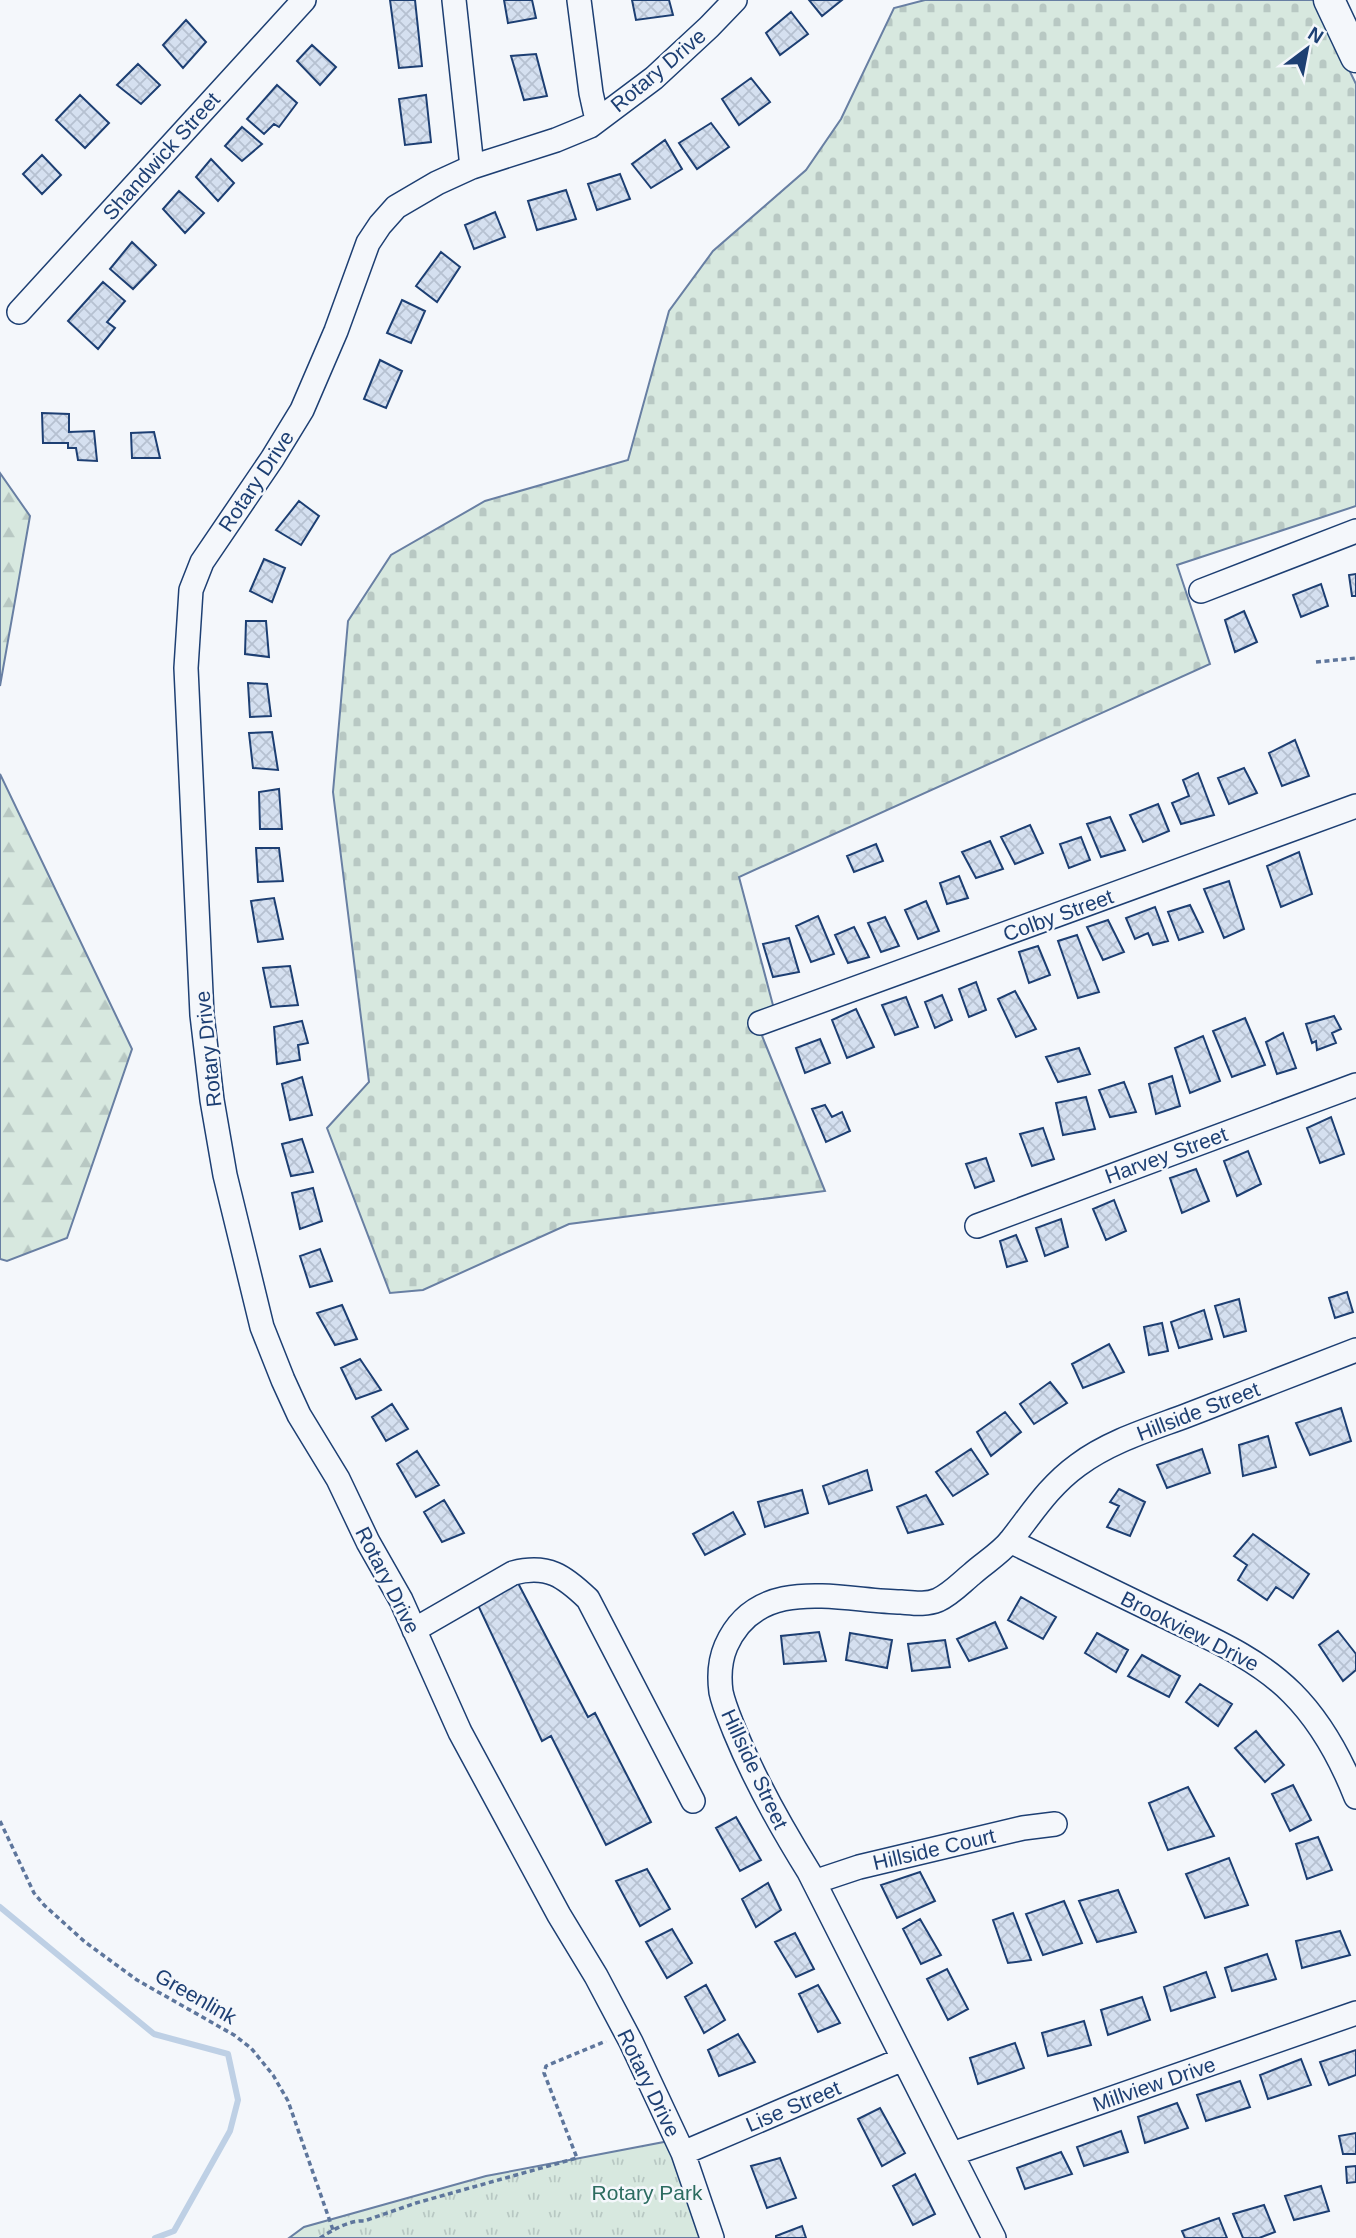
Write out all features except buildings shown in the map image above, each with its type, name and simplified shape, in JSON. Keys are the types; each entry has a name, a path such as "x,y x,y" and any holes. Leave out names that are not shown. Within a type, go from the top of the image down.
{"main road":[{"path":"1329,0 1356,57"}],"street":[{"name":"Shandwick Street","path":"19,312 304,0"},
{"path":"454,0 472,166"},
{"path":"579,0 597,120"},
{"path":"706,0 709,27"},
{"name":"Rotary Drive","path":"712,2238 683,2153 596,1976 559,1915 456,1724 414,1630 347,1497 299,1415 262,1327 225,1175 212,1100 202,1015 187,700 187,635 189,603 195,575 302,410 336,331 363,254 388,216 410,198 472,166 556,140 590,126 654,78 734,0"},
{"path":"1201,591 1356,531"},
{"name":"Colby Street","path":"760,1023 1356,806"},
{"name":"Harvey Street","path":"976,1226 1356,1085"},
{"name":"Hillside Street","path":"994,2238 814,1882 759,1785 723,1703 721,1664 732,1635 756,1609 786,1597 804,1595 919,1603 937,1600 955,1589 1010,1541 1048,1491 1093,1455 1149,1430 1356,1350"},
{"name":"Brookview Drive","path":"1010,1541 1225,1645 1267,1671 1292,1693 1314,1719 1339,1758 1356,1797"},
{"path":"414,1630 513,1573 530,1568 552,1572 569,1582 588,1599 693,1801"},
{"name":"Hillside Court","path":"814,1882 891,1859 1023,1828 1055,1824"},
{"name":"Millview Drive","path":"952,2154 1356,2013"},
{"name":"Lise Street","path":"683,2153 903,2059"}],"path":[{"path":"1316,662 1356,657"},
{"name":"Greenlink","path":"0,1821 34,1893 44,1905 85,1942 137,1980 242,2041 273,2075 288,2101 333,2230"},
{"path":"320,2238 333,2230 416,2203 578,2158 544,2073 546,2066 602,2042 609,2041 615,2045"}],"green space":[{"path":"925,0 1315,0 1356,84 1356,506 1177,565 1210,664 739,877 774,1009 754,1016 825,1191 569,1224 423,1290 390,1293 327,1128 369,1082 333,792 348,621 391,555 485,501 628,460 669,311 713,251 806,170 841,119 894,8"},
{"path":"0,473 30,516 0,686"},
{"path":"0,774 132,1049 67,1238 7,1261 0,1259"},
{"name":"Rotary Park","path":"685,2138 711,2238 289,2238 304,2227 486,2176"}],"waterway":[{"path":"0,1907 154,2034 228,2054 238,2100 230,2131 174,2231 155,2238"}]}
